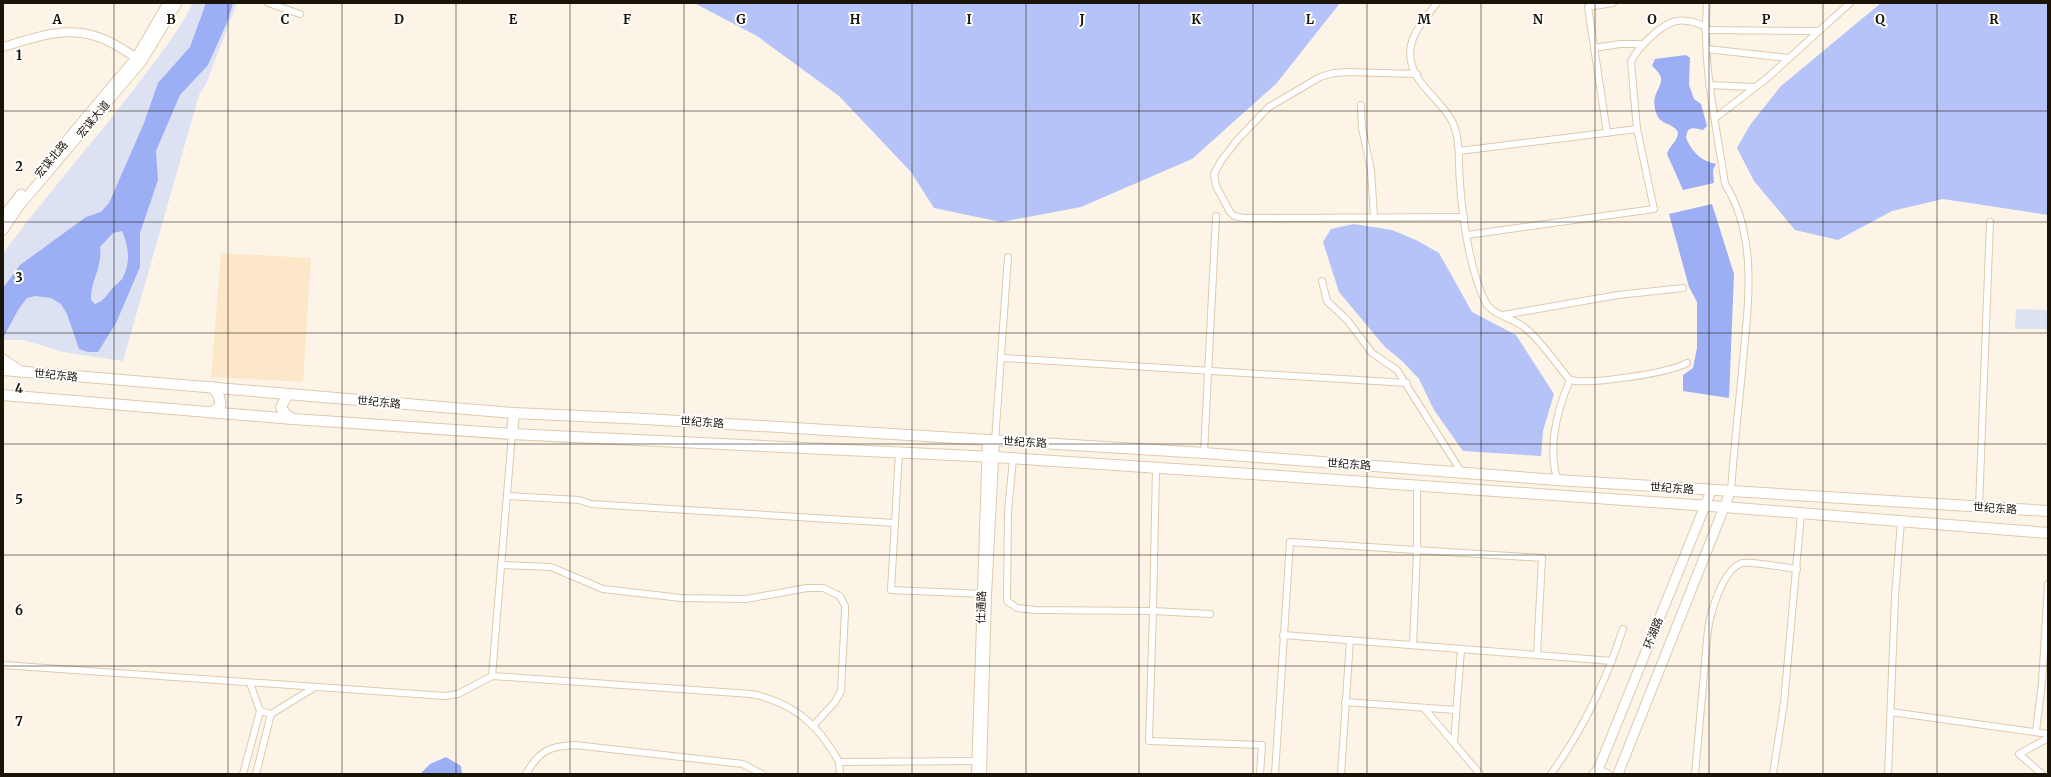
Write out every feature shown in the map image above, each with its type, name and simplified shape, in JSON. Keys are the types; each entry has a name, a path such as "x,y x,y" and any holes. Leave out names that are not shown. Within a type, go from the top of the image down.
{"main road":[{"name":"宏谋北路","path":"3,217 139,59 168,3"},
{"name":"宏谋大道","path":"3,230 20,205 139,59 176,3"},
{"path":"3,359 22,372"},
{"name":"世纪东路","path":"4,371 514,413 646,419 1204,453 1711,491 1731,490 2048,511"},
{"path":"212,387 218,393 221,401 220,407 212,412"},
{"path":"288,394 281,407 285,414 293,419"},
{"name":"世纪东路","path":"3,395 293,419 512,434 990,457 1724,507 2048,533"},
{"path":"512,434 514,413"},
{"name":"环湖路","path":"1618,774 1731,490"},
{"name":"环湖路","path":"1600,773 1711,491"}],"street":[{"path":"268,3 300,14"},
{"path":"1437,3 1421,24 1411,43 1411,61 1417,74 1448,115 1456,132 1459,152 1460,194 1474,267 1484,301 1489,308 1518,322 1529,331 1570,380 1587,382 1611,379 1660,371 1687,363"},
{"path":"1607,133 1588,7 1613,3"},
{"path":"1707,3 1705,28 1709,85 1725,184 1732,195 1743,232 1749,284 1731,490"},
{"path":"1715,118 1754,87 1850,3"},
{"path":"1467,235 1654,209 1637,129 1631,62 1635,53 1643,44 1672,22 1680,20 1695,22 1705,28 1819,31"},
{"path":"3,47 56,32 74,31 96,36 139,59"},
{"path":"1594,48 1620,44 1643,44"},
{"path":"1707,49 1788,58"},
{"path":"1417,74 1348,72 1320,77 1269,107 1252,123 1225,155 1214,174 1221,196 1230,212 1238,217 1464,217"},
{"path":"1709,85 1754,87"},
{"path":"1360,105 1362,128 1371,170 1374,217"},
{"path":"1459,152 1637,129"},
{"path":"1204,453 1216,216"},
{"path":"1979,507 1990,222"},
{"path":"991,440 1002,358 1008,257"},
{"path":"1322,281 1327,300 1348,321 1372,354 1397,370 1462,473"},
{"path":"1503,315 1618,295 1683,288"},
{"path":"1002,358 1207,372 1406,383"},
{"path":"1557,480 1553,466 1555,426 1560,402 1570,380"},
{"path":"492,676 512,434"},
{"name":"仕通路","path":"976,774 979,761 991,440"},
{"path":"899,453 892,590 985,594"},
{"path":"1013,459 1008,511 1007,601 1017,608 1035,610 1153,611 1210,614"},
{"path":"1156,469 1149,741 1262,745 1260,774"},
{"path":"1413,645 1417,551 1417,486"},
{"path":"507,496 578,500 591,504 895,523"},
{"path":"1773,774 1784,703 1801,514"},
{"path":"1888,774 1895,597 1901,521"},
{"path":"1275,774 1290,542 1542,558 1537,655"},
{"path":"1695,774 1708,629 1711,610 1718,595 1734,568 1744,563 1797,569"},
{"path":"501,564 551,567 603,589 681,598 746,599 817,588 835,592 843,600 845,612 841,691 835,702 813,726"},
{"path":"2036,731 2042,683 2048,584"},
{"path":"1551,774 1585,721 1612,661 1623,629"},
{"path":"1283,635 1612,661"},
{"path":"1341,774 1350,640"},
{"path":"1454,742 1461,650"},
{"path":"3,665 445,696 458,694 492,676 751,694 792,708 800,713 813,726 839,762 840,774"},
{"path":"243,774 260,711 250,683"},
{"path":"256,774 271,714 315,687"},
{"path":"1345,702 1456,710"},
{"path":"1424,708 1480,774"},
{"path":"260,711 271,714"},
{"path":"1891,712 2036,731 2048,734"},
{"path":"2042,774 2019,754 2048,738"},
{"path":"526,774 536,759 549,749 576,745 743,764 762,774"},
{"path":"839,762 979,761"},
{"name":"仕通路","path":"979,761 982,774"}],"shaded area":[{"path":"193,3 237,3 206,84 199,95 123,361 63,352 24,340 3,340 3,255 23,227 138,84 174,35"},
{"path":"206,3 233,3 228,20 208,65 180,95 156,151 158,180 140,233 140,267 116,323 98,352 88,352 79,349 67,314 61,304 51,298 35,296 27,298 18,310 3,338 3,288 20,265 86,217 101,212 109,203 144,123 158,83 190,47","holes":["122,231 128,255 125,273 122,279 104,298 95,304 91,300 91,293 100,261 100,247 113,233"]},
{"path":"694,3 1340,3 1276,84 1192,159 1081,207 1001,222 934,208 911,172 839,96 757,36"},
{"path":"1881,3 2048,3 2048,215 1943,199 1892,211 1838,240 1795,230 1754,181 1737,148 1750,125 1781,86"},
{"path":"1686,55 1690,58 1689,85 1694,99 1701,104 1707,126 1703,130 1694,128 1689,129 1686,138 1694,152 1706,161 1716,164 1713,170 1714,183 1683,190 1667,154 1677,138 1678,132 1673,127 1661,121 1657,115 1654,102 1661,78 1660,74 1652,65 1655,59"},
{"path":"1712,204 1734,274 1729,398 1683,391 1683,375 1693,368 1697,348 1697,302 1689,287 1669,214"},
{"path":"1354,224 1392,230 1418,241 1439,253 1472,312 1516,335 1554,394 1543,431 1541,456 1463,451 1434,410 1419,379 1402,361 1385,347 1339,292 1323,242 1331,229"},
{"path":"221,253 311,258 303,382 211,377"},
{"path":"2016,309 2048,310 2048,329 2015,329"},
{"path":"446,757 461,766 462,774 415,774 421,773 430,764"}]}
